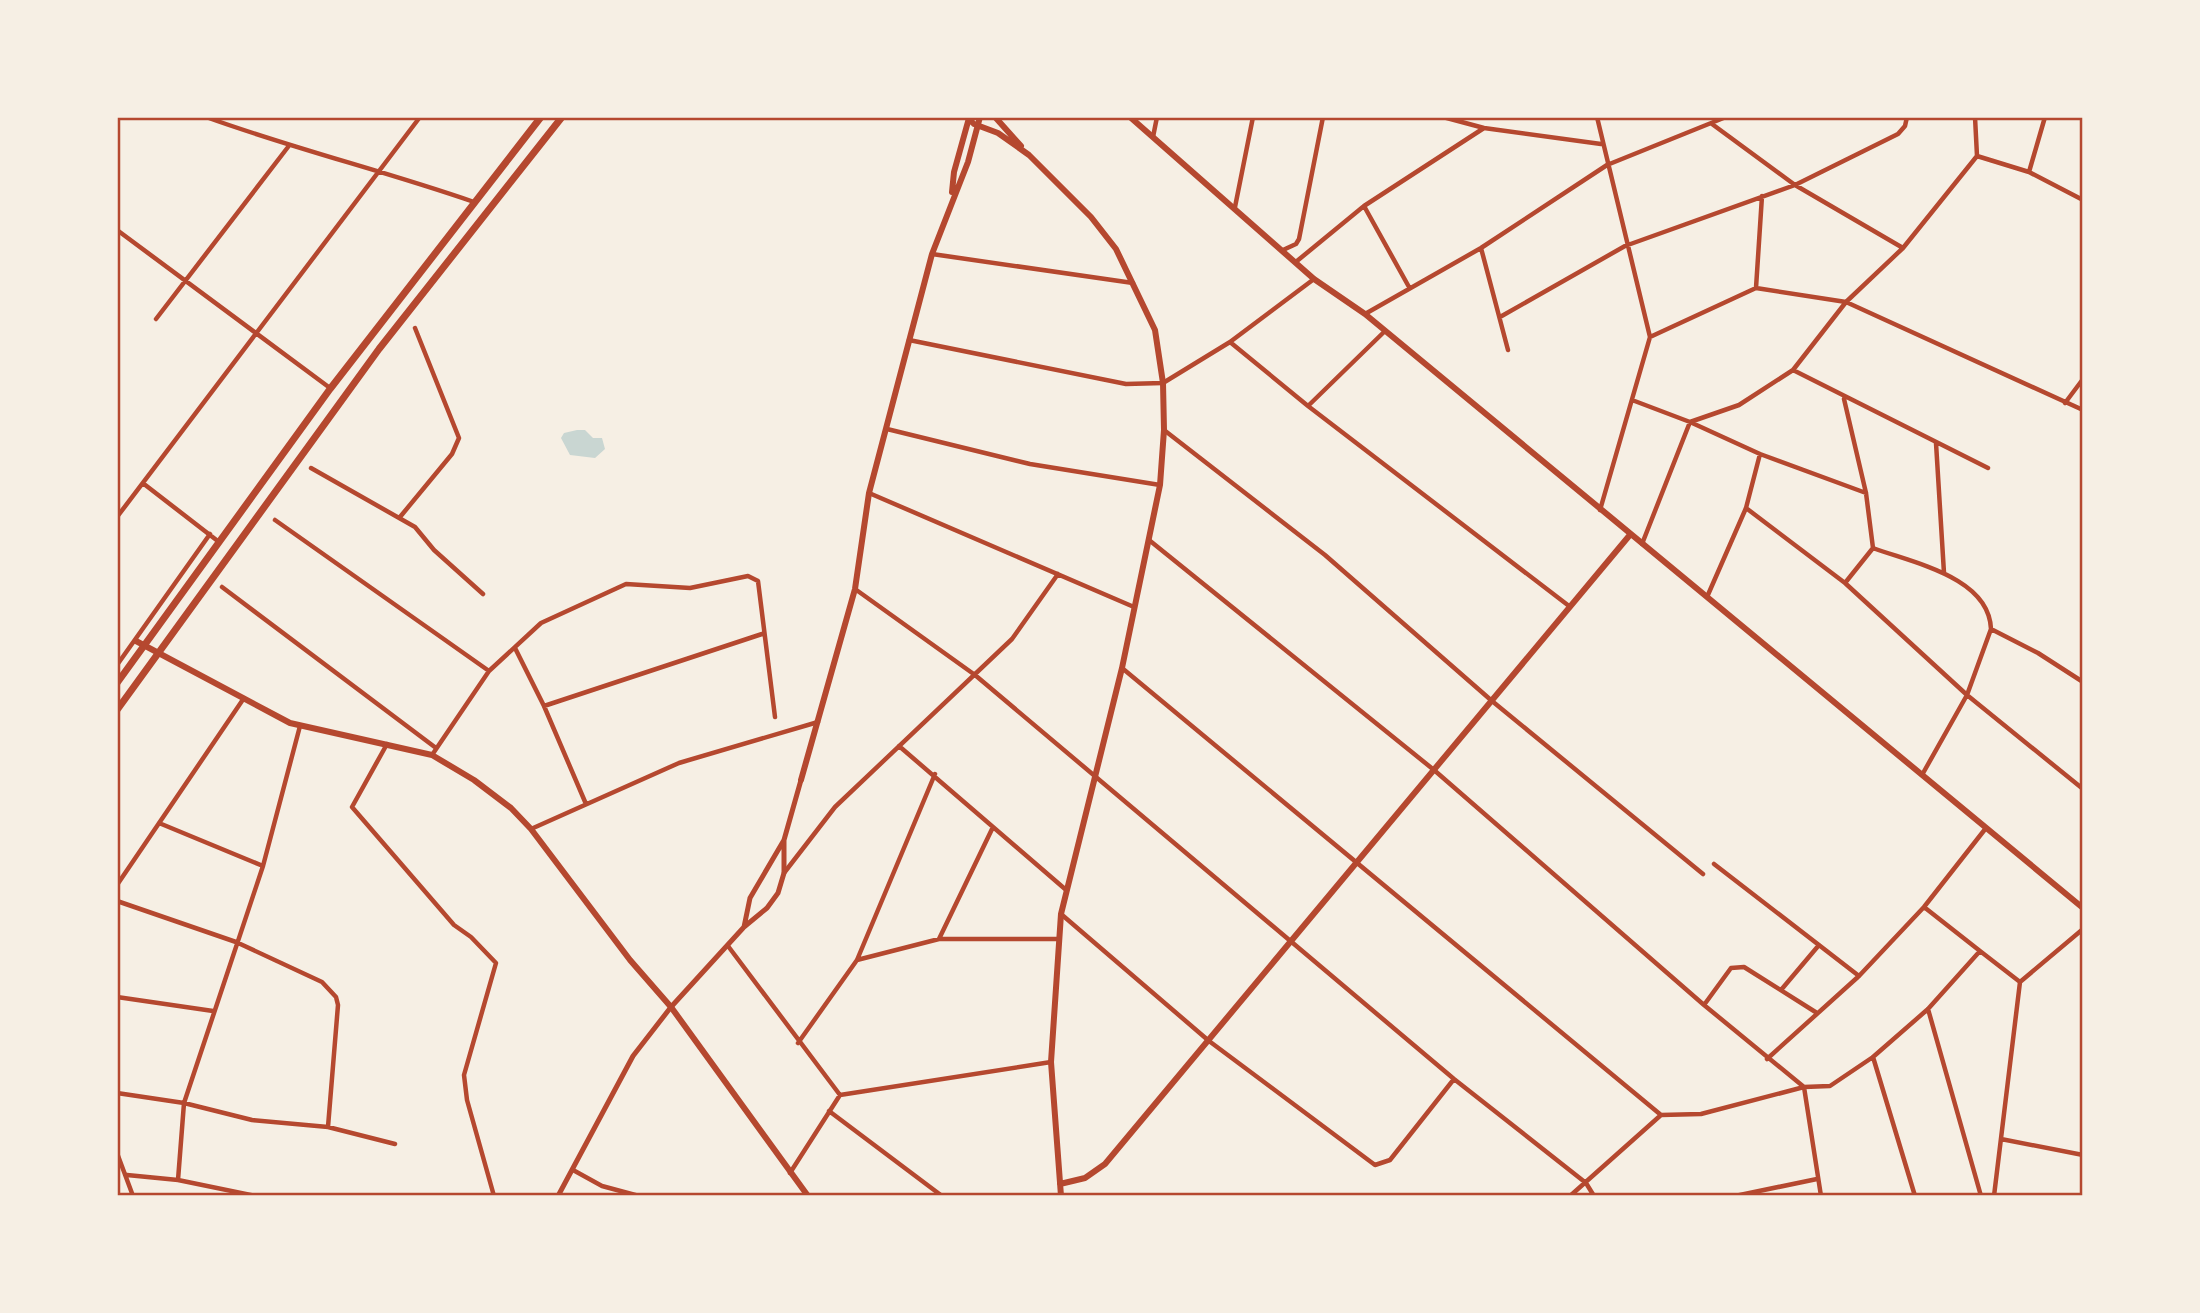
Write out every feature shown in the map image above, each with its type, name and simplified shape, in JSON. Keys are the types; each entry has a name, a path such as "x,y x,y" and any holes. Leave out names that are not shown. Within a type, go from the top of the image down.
{"highway":[{"path":"117,683 330,389 541,117"},
{"path":"117,710 379,349 562,117"}],"main road":[{"path":"995,117 1091,217 1116,249 1155,330 1163,383 1164,430 1160,485 1122,668 1065,888 1061,914 1051,1062 1061,1196"},
{"path":"1130,117 1297,261 1314,279 1365,314 1629,536 1707,597 2083,908"},
{"path":"951,197 954,172 969,118 979,121 1029,155"},
{"path":"801,780 855,589 869,494 932,254 951,197 968,162 979,121"},
{"path":"1060,1185 1085,1178 1104,1164 1629,536"},
{"path":"136,640 300,726 434,751 494,794 531,829 630,960 671,1007 808,1196"}],"street":[{"path":"206,117 288,147 379,169 474,202"},
{"path":"117,517 420,117"},
{"path":"1153,137 1157,117"},
{"path":"1235,207 1253,117"},
{"path":"1283,250 1296,244 1299,239 1322,117"},
{"path":"1443,117 1484,128 1601,144"},
{"path":"1597,117 1625,246 1650,337 1599,511"},
{"path":"1712,124 1714,117"},
{"path":"1365,314 1481,248 1606,165 1726,117"},
{"path":"1500,317 1625,246 1795,185 1898,134 1905,126 1907,117"},
{"path":"1642,544 1690,422 1739,405 1793,370 1846,302 1903,248 1977,156 1975,117"},
{"path":"2029,172 2045,117"},
{"path":"1712,124 1795,185 1903,248"},
{"path":"1297,261 1364,206 1484,128"},
{"path":"156,319 288,147"},
{"path":"1977,156 2029,172 2083,200"},
{"path":"1756,288 1762,196"},
{"path":"1364,206 1409,287"},
{"path":"117,230 259,333 330,389"},
{"path":"1481,248 1508,349"},
{"path":"932,254 1134,283"},
{"path":"909,341 1126,384 1163,383 1230,342 1314,279"},
{"path":"1650,337 1756,288 1846,302 2083,410"},
{"path":"400,517 452,454 459,438 415,328"},
{"path":"1308,406 1385,331"},
{"path":"1230,342 1308,406 1569,606"},
{"path":"1793,370 1843,398 1988,468"},
{"path":"2065,404 2083,379"},
{"path":"1843,398 1866,493 1872,548 1844,583"},
{"path":"1632,400 1690,422 1760,454 1866,493"},
{"path":"887,429 1030,464 1160,485"},
{"path":"1164,430 1325,555 1492,701 1703,874"},
{"path":"1936,443 1944,573"},
{"path":"1707,597 1745,508 1760,454"},
{"path":"311,468 415,527 434,550 483,594"},
{"path":"144,484 219,542"},
{"path":"869,494 1134,607"},
{"path":"1745,508 1844,583 1967,695 2083,789"},
{"path":"275,520 489,671"},
{"path":"117,665 210,534"},
{"path":"1149,540 1434,770 1704,1005 1804,1087 1821,1196"},
{"path":"1872,548 1944,573 1986,604 1992,629 1967,695 1922,776"},
{"path":"784,873 835,807 1012,639 1058,574"},
{"path":"222,587 434,751 489,671 541,623 626,584 690,588 748,576 758,581 762,634 775,717"},
{"path":"855,589 975,675 1095,779 1454,1079 1586,1183 1594,1196"},
{"path":"1992,629 2038,653 2083,682"},
{"path":"544,706 762,634"},
{"path":"514,648 544,706 586,804"},
{"path":"1122,668 1661,1115"},
{"path":"117,885 244,698"},
{"path":"531,829 679,763 818,722"},
{"path":"178,1180 184,1104 262,866 300,726"},
{"path":"388,743 352,807 454,925 471,937 495,963 464,1075 467,1100 494,1196"},
{"path":"899,746 935,774 1065,888"},
{"path":"797,1043 857,960 935,774"},
{"path":"744,927 750,898 784,840 801,780"},
{"path":"159,823 262,866"},
{"path":"939,939 993,827"},
{"path":"1768,1059 1859,976 1924,907 1986,828"},
{"path":"558,1196 633,1056 671,1007 744,927 768,908 778,892 784,873 784,840"},
{"path":"1714,864 1859,976"},
{"path":"118,904 236,942 322,982 336,997 338,1005 328,1128"},
{"path":"1924,907 2020,982"},
{"path":"1061,914 1209,1041 1375,1165 1390,1160 1454,1079"},
{"path":"1994,1196 2020,982 2083,929"},
{"path":"857,960 939,939 1059,939"},
{"path":"728,946 797,1043 839,1095"},
{"path":"1780,990 1819,946"},
{"path":"1570,1196 1661,1115 1701,1114 1804,1087 1830,1086 1873,1057 1928,1009 1980,951"},
{"path":"1704,1005 1731,968 1737,966 1744,967 1817,1013"},
{"path":"117,997 214,1011"},
{"path":"1928,1009 1981,1196"},
{"path":"1873,1057 1915,1196"},
{"path":"790,1173 839,1095 1051,1062"},
{"path":"117,1093 184,1104 252,1120 328,1128 394,1144"},
{"path":"829,1111 942,1196"},
{"path":"2001,1139 2083,1155"},
{"path":"117,1153 133,1196"},
{"path":"573,1170 602,1186 639,1196"},
{"path":"127,1175 178,1180 256,1196"},
{"path":"1735,1196 1817,1180"}],"shaded area":[{"path":"585,430 593,438 602,438 605,449 595,458 570,455 561,438 564,433"}]}
